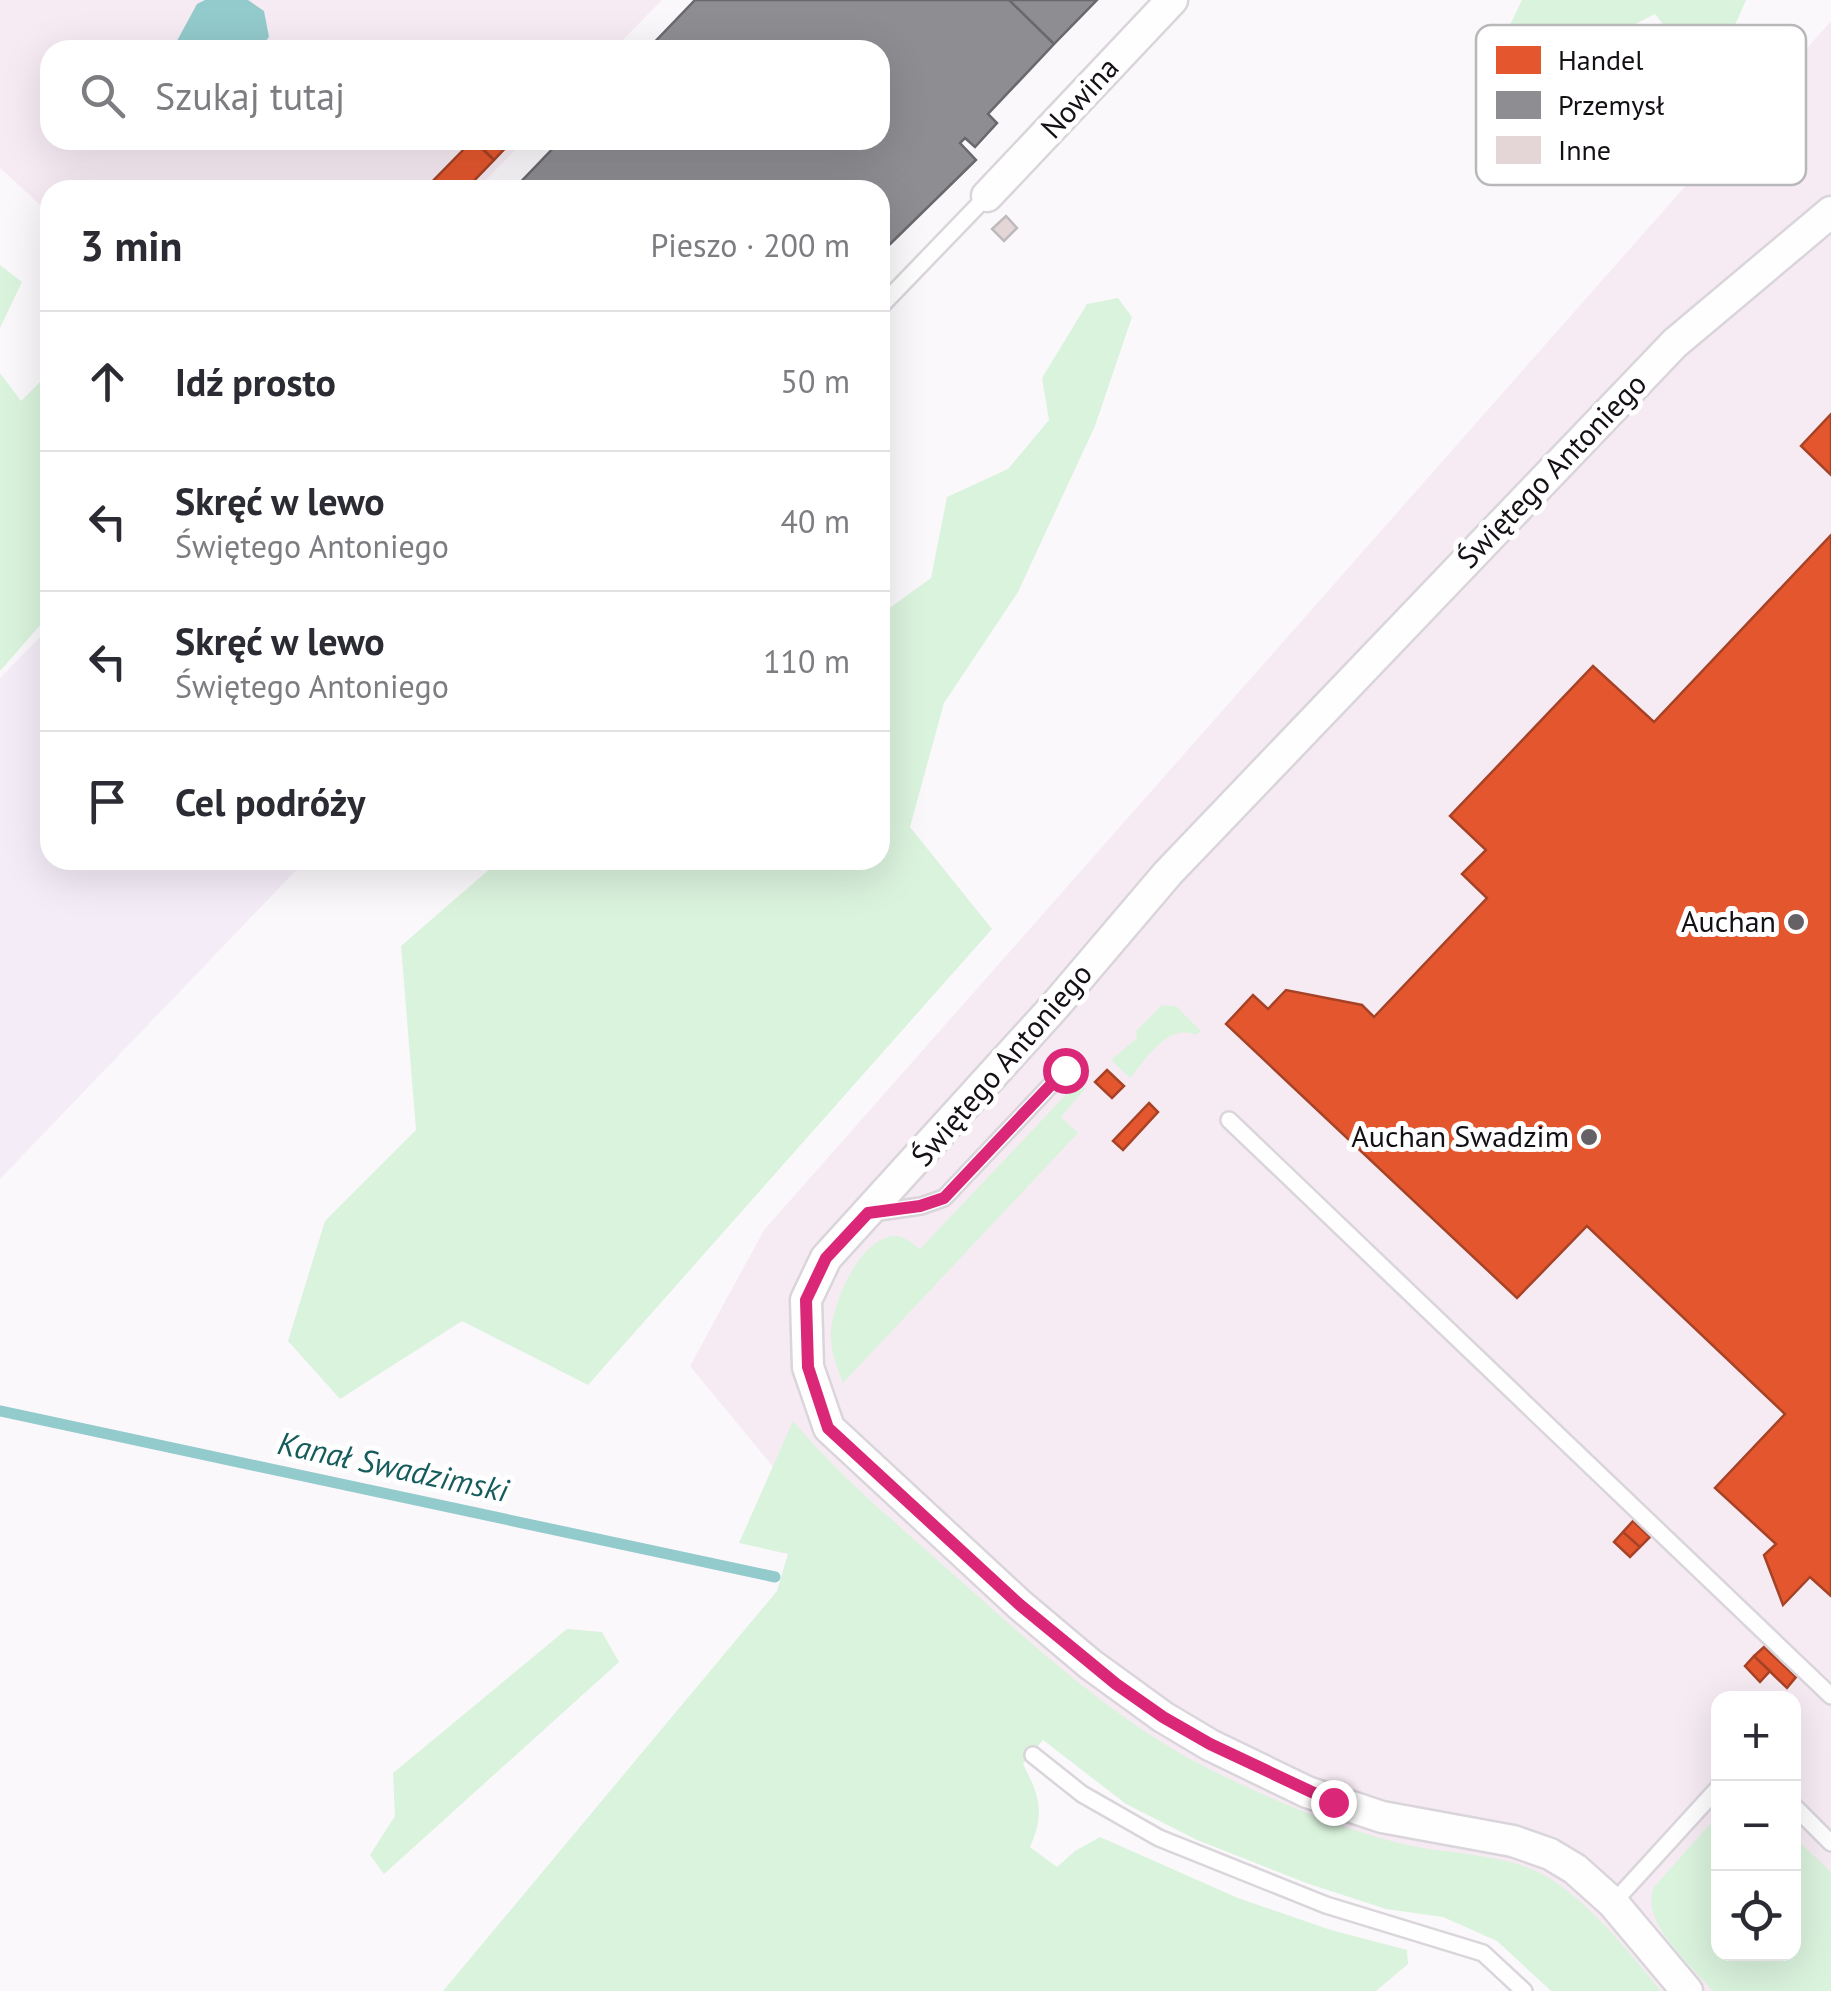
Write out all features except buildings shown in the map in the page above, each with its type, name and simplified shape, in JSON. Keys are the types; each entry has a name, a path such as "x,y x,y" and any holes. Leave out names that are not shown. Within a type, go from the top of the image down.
{"street":[{"name":"Nowina","path":"988,196 1172,0"},
{"name":"Świętego Antoniego","path":"1687,1991 1612,1903 1575,1869 1513,1841 1382,1816 1333,1802 1210,1744 1163,1717 1090,1664 922,1517 828,1428 808,1367 806,1300 826,1258 1054,1007 1168,874 1675,343 1831,212"}],"lane":[{"path":"890,297 988,196"},
{"path":"868,1213 920,1206 944,1198 1065,1070"},
{"path":"1229,1120 1831,1696"},
{"path":"1033,1755 1082,1794 1158,1838 1326,1905 1483,1954 1524,1991"},
{"path":"1612,1903 1711,1796"},
{"path":"1801,1813 1831,1843"}],"shaded area":[{"path":"0,0 662,0 623,40 40,40 40,150 515,150 486,180 40,180 40,205 0,168"},
{"path":"1831,21 1831,1991 1604,1991 1569,1950 1315,1868 847,1557 690,1366 764,1230 1686,185 1806,185 1806,49"},
{"path":"40,637 40,870 296,870 0,1179 0,678"}],"green space":[{"path":"1522,0 1746,0 1735,25 1664,25 1655,14 1634,25 1510,25"},
{"path":"0,265 22,282 0,328"},
{"path":"1118,298 1132,317 1095,426 1018,592 944,703 910,827 992,929 588,1385 462,1321 340,1399 288,1341 325,1221 416,1130 401,946 488,870 890,870 890,608 931,578 947,497 1008,469 1049,420 1042,378 1087,304"},
{"path":"0,373 21,401 40,382 40,625 0,671"},
{"path":"1162,1005 1176,1006 1201,1031 1167,1038 1130,1078 1111,1060 1137,1038 1136,1031"},
{"path":"1078,1082 1085,1089 1061,1117 1078,1133 843,1383 832,1350 831,1330 843,1289 859,1260 869,1248 893,1236 920,1249"},
{"path":"793,1421 870,1500 1013,1627 1141,1729 1211,1770 1325,1819 1395,1842 1514,1863 1549,1878 1595,1916 1661,1991 1551,1991 1497,1941 1443,1917 1386,1909 1306,1883 1197,1840 1126,1804 1043,1740 1023,1764 1039,1815 1030,1847 1057,1867 1100,1837 1238,1898 1331,1930 1407,1950 1408,1964 1376,1991 443,1991 777,1591 788,1554 739,1543"},
{"path":"567,1629 602,1632 619,1662 384,1874 370,1855 395,1816 393,1773"},
{"path":"1711,1823 1711,1961 1801,1961 1801,1844 1831,1872 1831,1991 1713,1991 1660,1928 1651,1900 1654,1887"}],"water":[{"path":"205,0 248,0 264,11 269,37 177,40 197,4"}],"waterway":[{"name":"Kanał Swadzimski","path":"0,1411 775,1577"}],"place":[{"name":"Auchan","path":"1796,922"},
{"name":"Auchan Swadzim","path":"1589,1137"}],"route":[{"path":"1065,1070 944,1198 920,1206 868,1213 826,1258 806,1300 808,1367 828,1428 1020,1605 1116,1684 1210,1744 1333,1802"}]}
